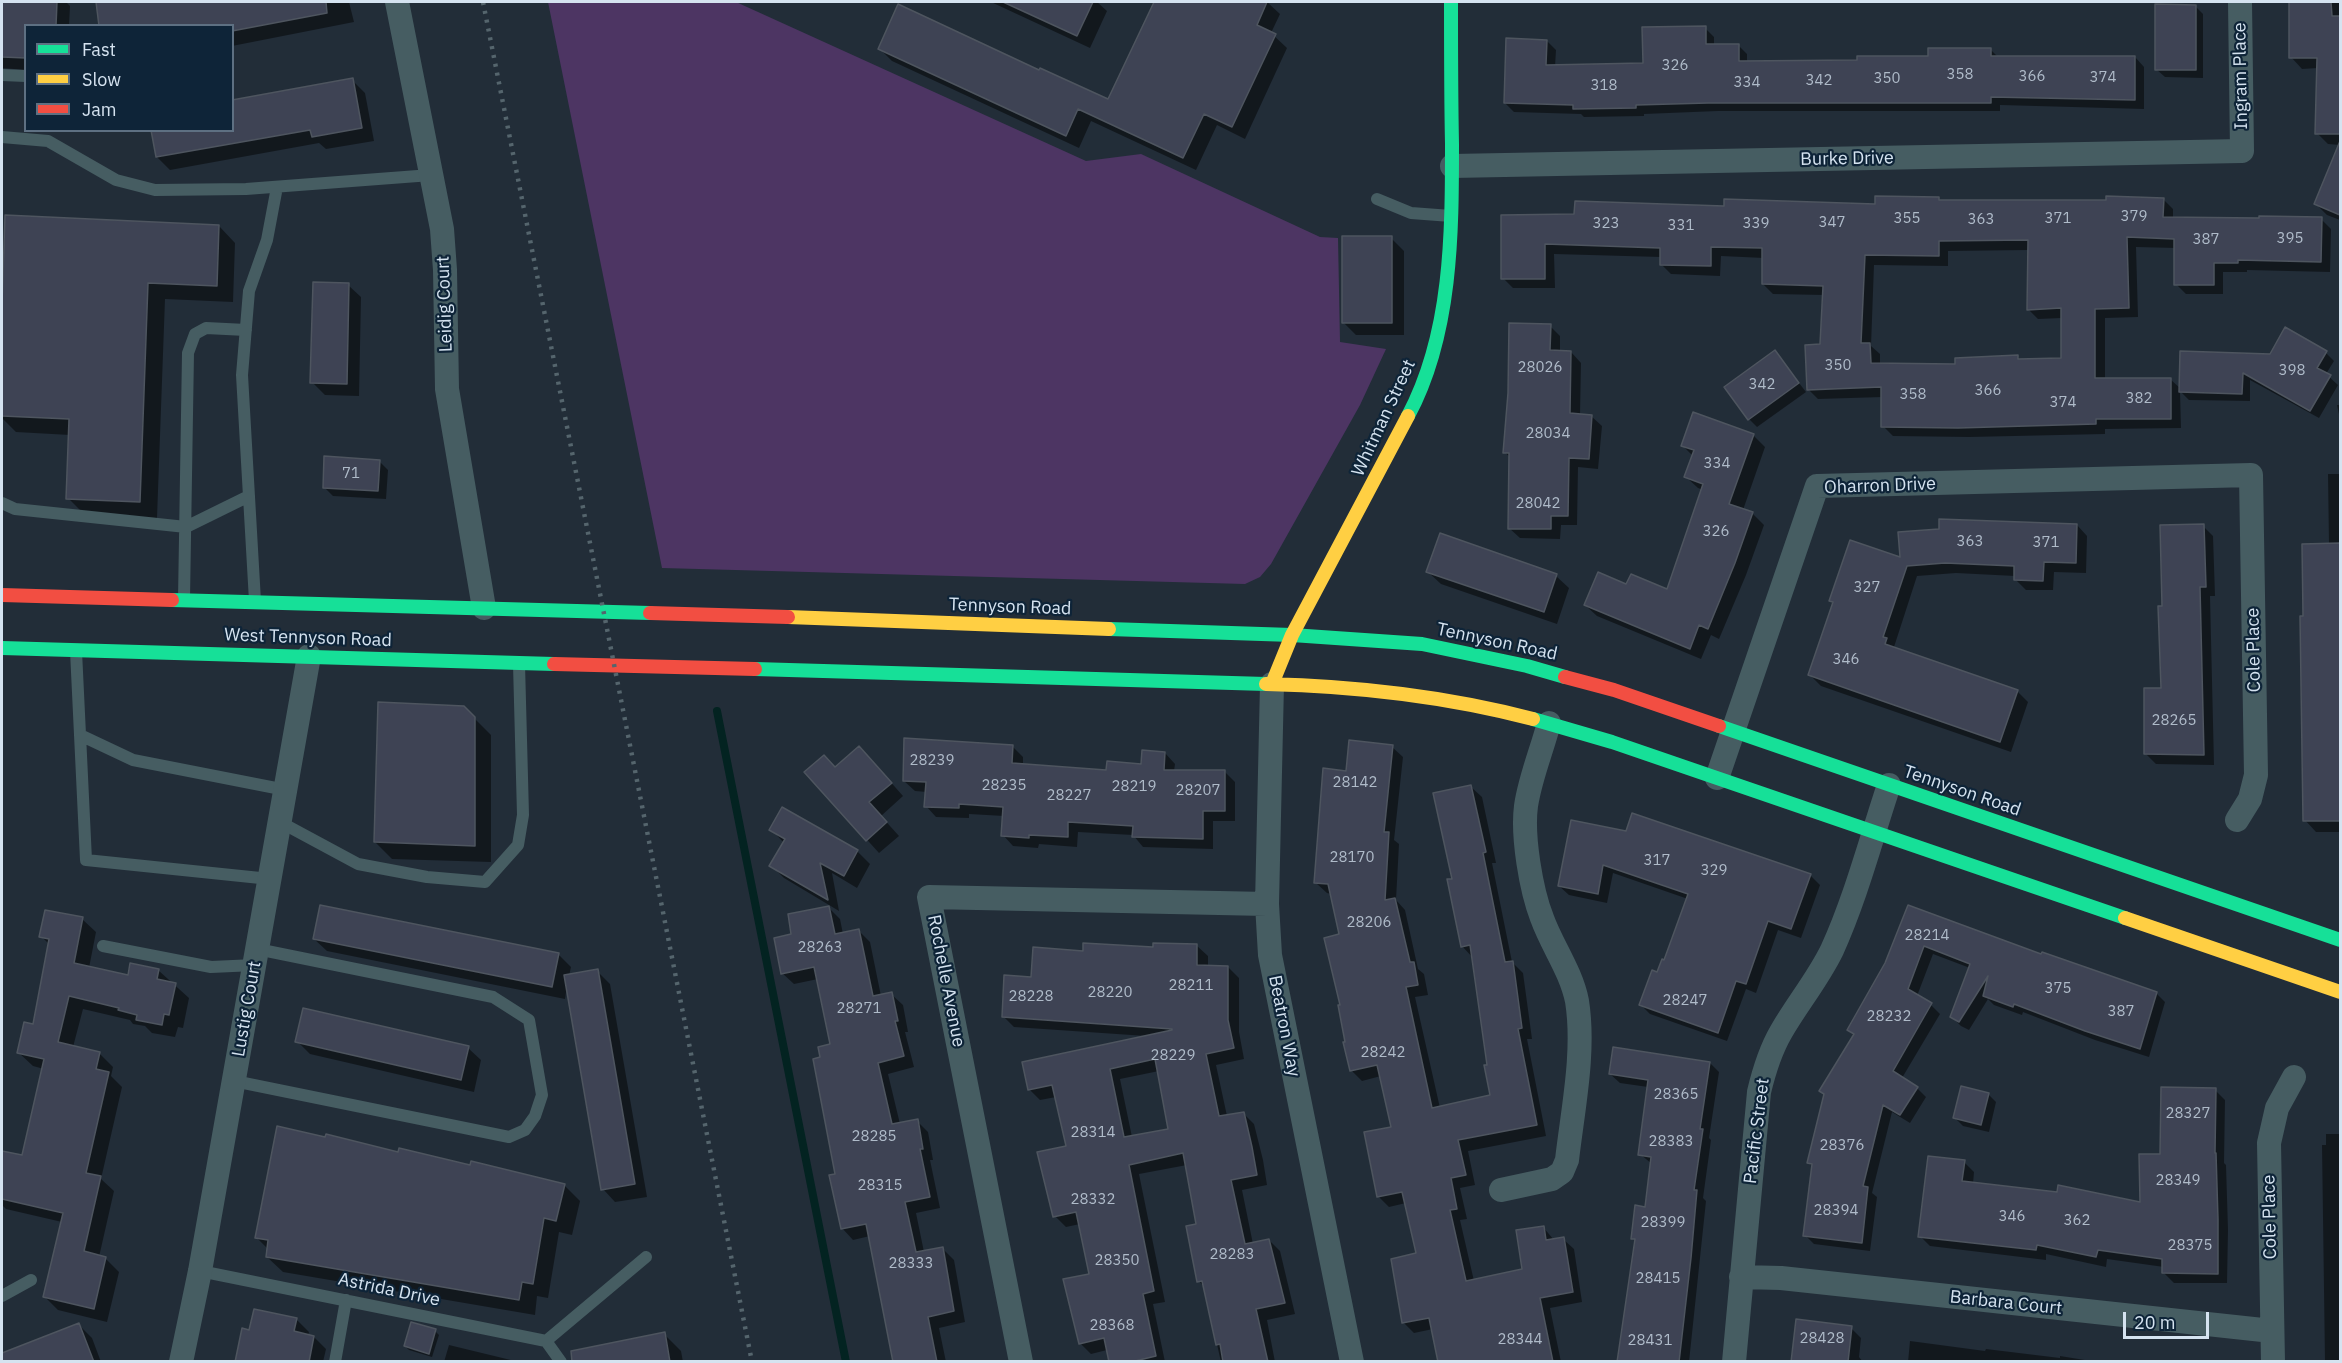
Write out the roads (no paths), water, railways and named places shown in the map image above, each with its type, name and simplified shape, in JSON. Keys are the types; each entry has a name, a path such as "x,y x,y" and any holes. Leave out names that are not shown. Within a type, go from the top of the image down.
{"main road":[{"name":"Whitman Street","path":"1272,684 1292,635 1413,407 1430,363 1442,313 1449,265 1452,216 1451,2"},
{"name":"West Tennyson Road","path":"2,595 603,611"},
{"name":"Tennyson Road","path":"603,611 1292,635 1422,644 1547,670 1614,690 2340,940"},
{"name":"West Tennyson Road","path":"2,648 1272,684"},
{"path":"1272,684 1416,694 1476,705 1550,723 2340,992"}],"street":[{"name":"Leidig Court","path":"397,2 442,229 445,260 447,389 484,608"},
{"name":"Ingram Place","path":"2240,2 2242,151"},
{"name":"Burke Drive","path":"1452,166 2242,151"},
{"name":"Oharron Drive","path":"1717,778 1817,486 2251,475"},
{"name":"Cole Place","path":"2237,820 2250,799 2256,775 2251,475"},
{"name":"Lustig Court","path":"181,1362 200,1271 309,656"},
{"name":"Beatron Way","path":"1272,684 1267,904 1270,955 1352,1362"},
{"path":"1501,1190 1552,1179 1562,1172 1567,1160 1578,1057 1577,1001 1570,977 1541,917 1524,828 1526,804 1550,723"},
{"name":"Pacific Street","path":"1734,1362 1759,1092 1766,1063 1780,1033 1832,950 1858,882 1889,785"},
{"name":"Rochelle Avenue","path":"1021,1362 929,897 1267,904"},
{"name":"Cole Place","path":"2272,1362 2269,1143 2277,1108 2294,1077"},
{"name":"Barbara Court","path":"1741,1276 2272,1331"}],"lane":[{"path":"2,75 24,76"},
{"path":"2,137 48,141 116,180 155,190 246,189 431,175"},
{"path":"255,602 242,375 249,291 267,240 277,187"},
{"path":"1377,199 1411,213 1452,216"},
{"path":"184,600 188,353 195,334 206,328 246,330"},
{"path":"2,503 15,509 186,527 249,496"},
{"path":"76,650 86,860 270,879"},
{"path":"280,822 358,864 427,877 485,882 518,845 523,815 519,663"},
{"path":"80,735 133,760 286,790"},
{"path":"103,946 211,967 256,957 492,997 529,1020 542,1095 535,1116 525,1130 509,1137 234,1081"},
{"path":"561,1362 546,1341 646,1257"},
{"name":"Astrida Drive","path":"200,1271 546,1341"},
{"path":"2,1296 31,1280"},
{"path":"335,1362 346,1300"}],"waterway":[{"path":"717,711 846,1362"}],"railway":[{"path":"483,2 752,1362"}]}
